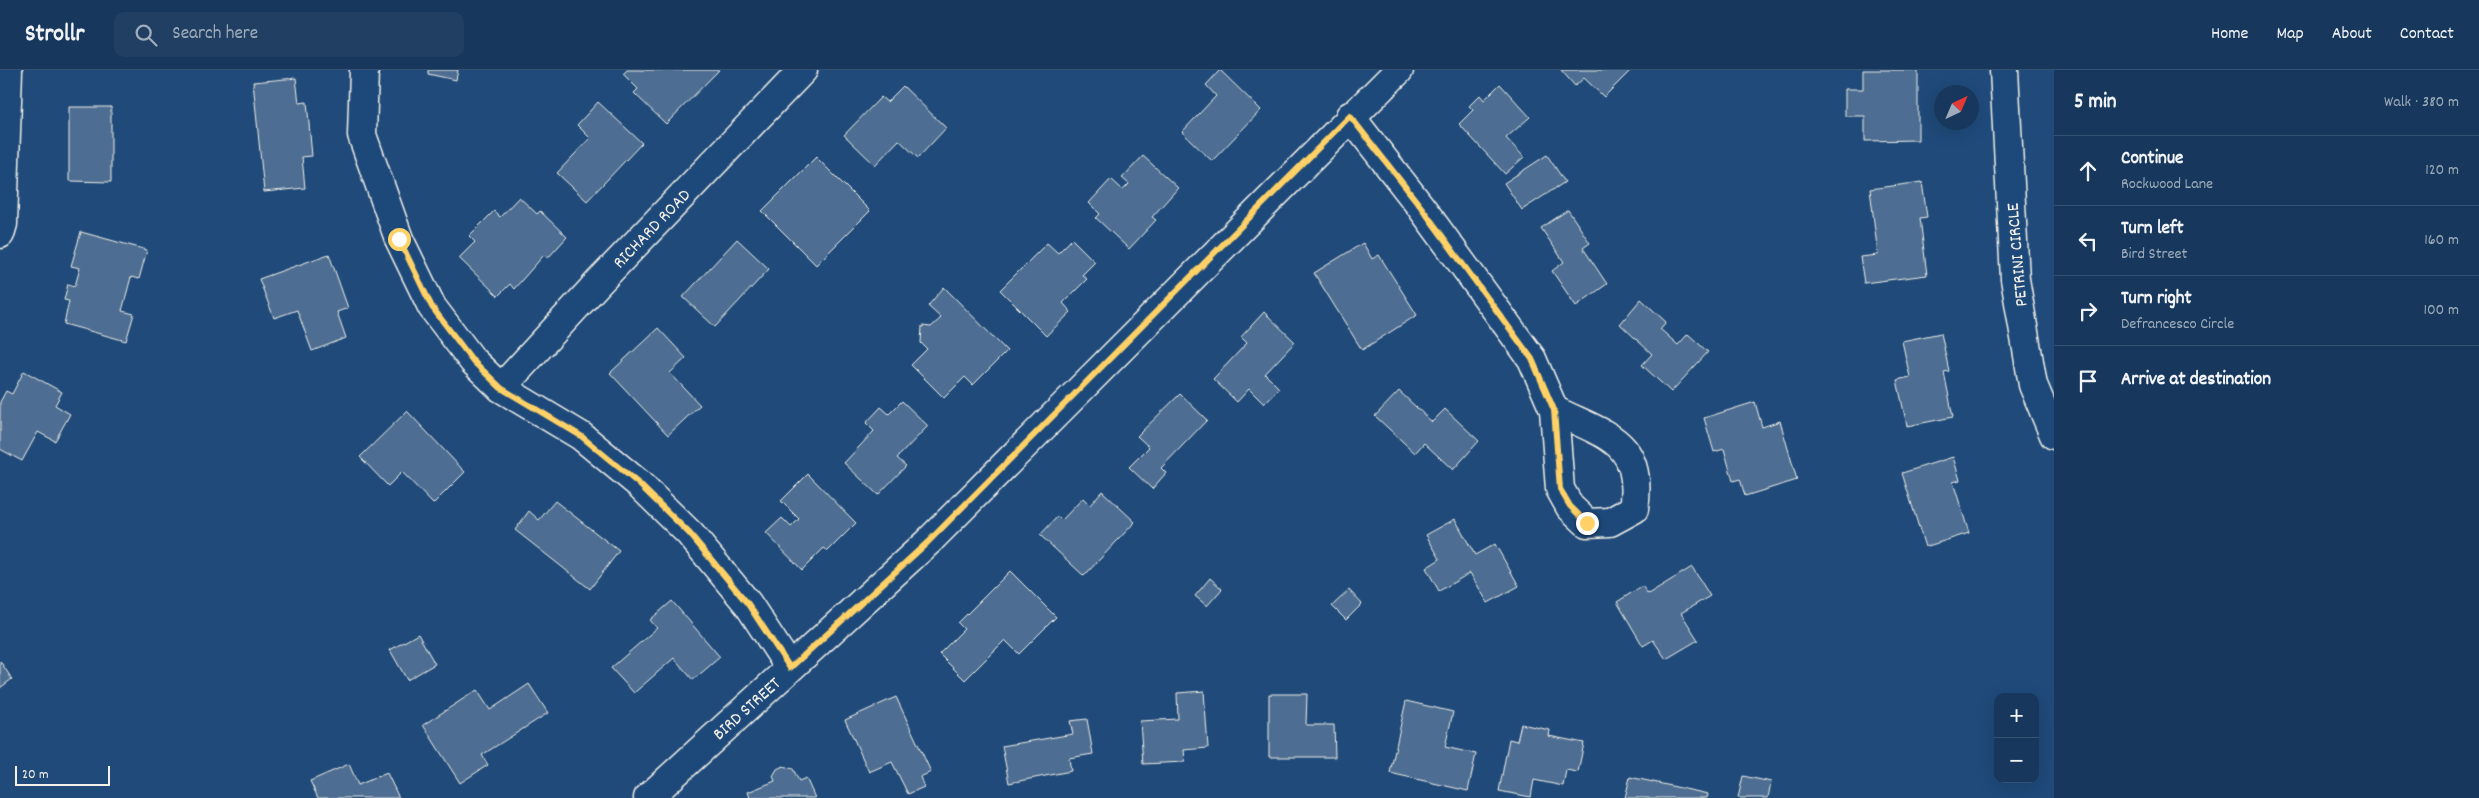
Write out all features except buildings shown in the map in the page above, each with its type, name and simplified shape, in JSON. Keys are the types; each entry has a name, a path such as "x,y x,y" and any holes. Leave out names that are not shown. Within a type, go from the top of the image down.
{"street":[{"path":"0,234 2,224 8,70"},
{"path":"364,70 362,135 399,239 432,307 473,361 501,388 581,436 690,534 742,597 790,668"},
{"name":"RICHARD ROAD","path":"501,388 598,283 803,70"},
{"name":"BIRD STREET","path":"648,798 928,542 1350,116 1398,70"},
{"name":"PETRINI CIRCLE","path":"2004,70 2015,279 2033,385 2054,436"},
{"path":"1350,116 1421,207 1532,359 1554,410"}],"route":[{"path":"399,239 432,307 473,361 501,388 581,436 639,484 690,534 748,604 790,668 928,542 1350,116 1421,207 1532,359 1554,410 1560,489 1570,506 1587,523"}]}
